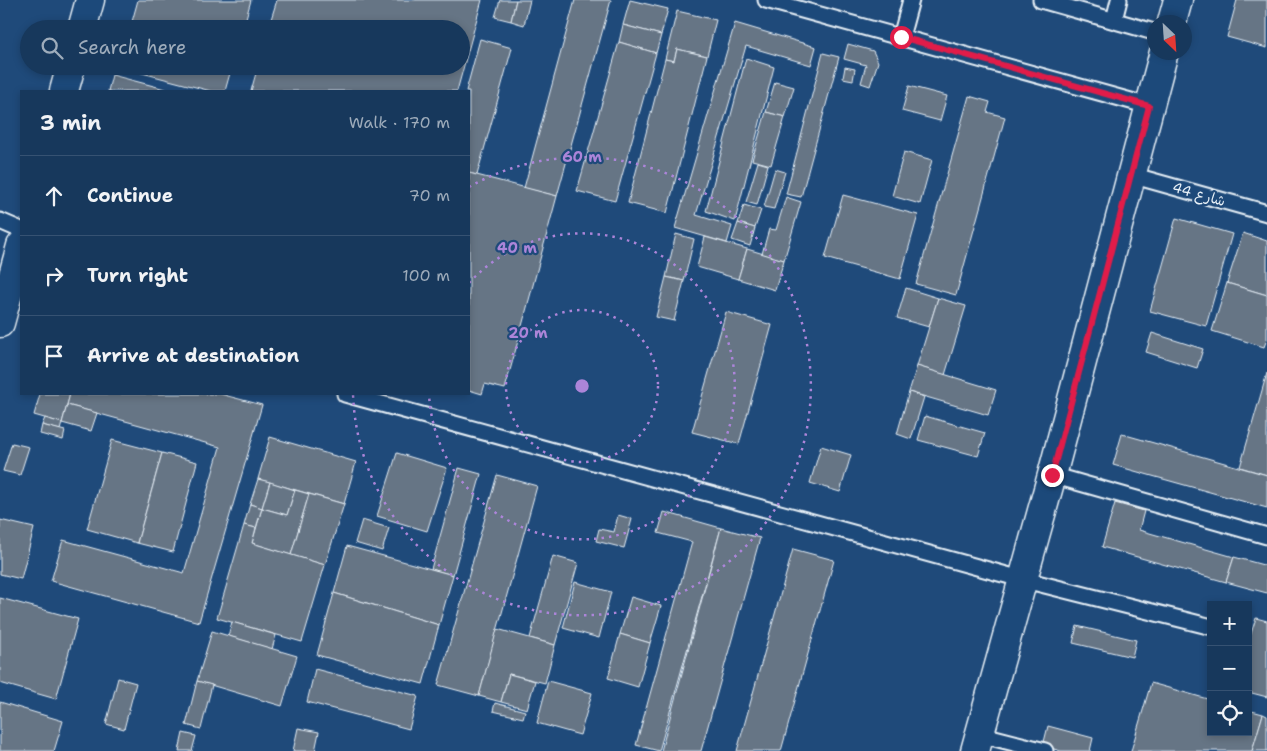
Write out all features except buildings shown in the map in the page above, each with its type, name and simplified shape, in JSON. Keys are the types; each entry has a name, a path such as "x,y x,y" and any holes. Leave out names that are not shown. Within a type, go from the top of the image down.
{"street":[{"path":"84,20 90,0"},
{"path":"1174,15 1178,0"},
{"path":"977,742 1021,579 1052,475 1162,60"},
{"path":"64,90 69,75"},
{"path":"9,310 20,251"}],"lane":[{"path":"766,0 1149,106"},
{"path":"901,37 912,0"},
{"path":"1041,0 1147,30"},
{"path":"1114,20 1119,0"},
{"name":"شارع 44","path":"1131,175 1267,213"},
{"path":"0,222 20,230"},
{"path":"349,395 1021,579 1207,626"},
{"path":"1052,475 1267,536"},
{"path":"977,742 1045,751"}],"route":[{"path":"901,37 1149,106 1052,475"}]}
